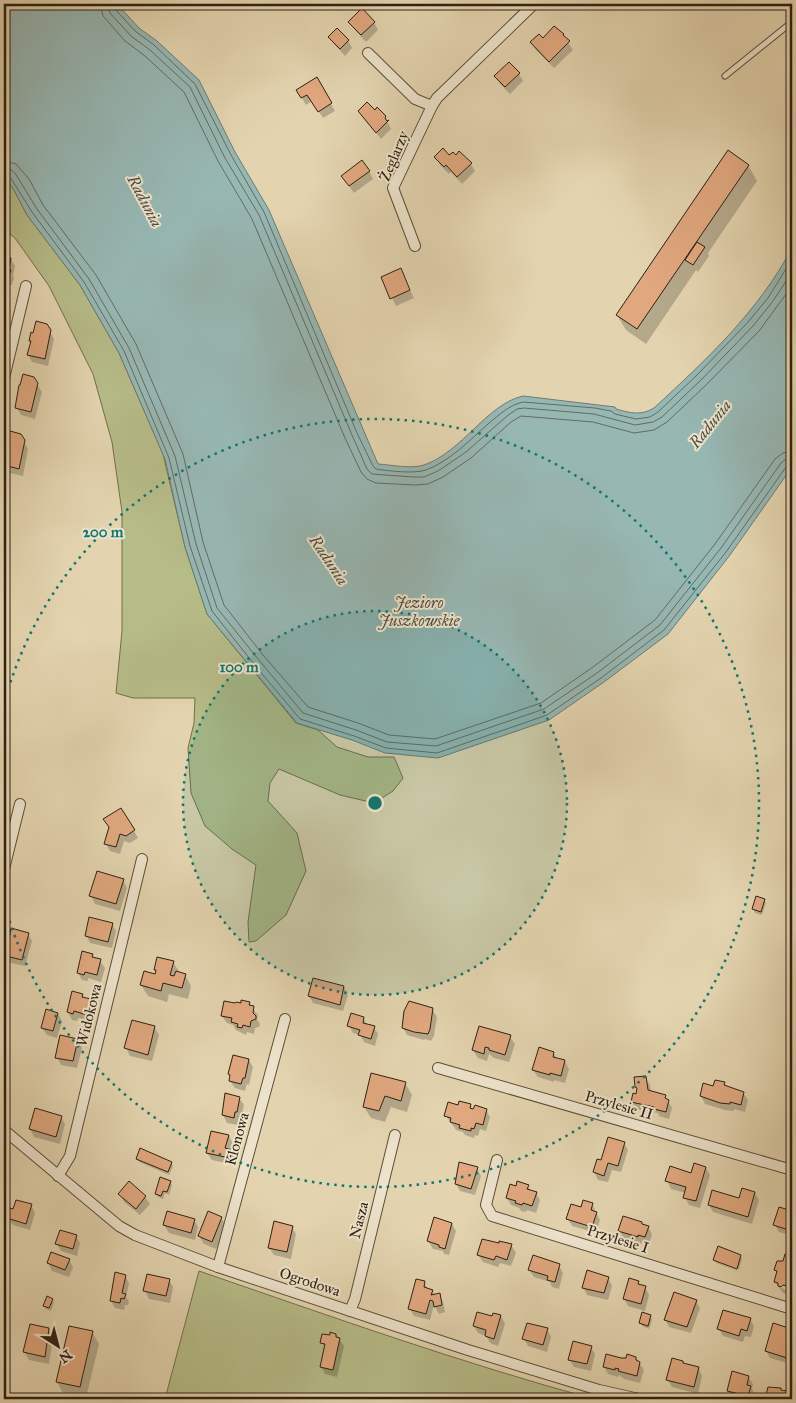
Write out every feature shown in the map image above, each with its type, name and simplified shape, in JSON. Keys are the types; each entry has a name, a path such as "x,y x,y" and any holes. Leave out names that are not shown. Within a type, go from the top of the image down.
{"street":[{"name":"Żeglarzy","path":"415,246 393,188 432,106 437,98 534,4"},
{"path":"368,53 415,99 432,106"},
{"path":"4,378 26,286"},
{"path":"4,869 20,804"},
{"name":"Widokowa","path":"58,1176 70,1156 142,859"},
{"name":"Klonowa","path":"218,1267 285,1019"},
{"name":"Przylesie II","path":"438,1068 792,1170"},
{"name":"Ogrodowa","path":"4,1130 127,1231 218,1267 350,1311 552,1376 599,1390 639,1399"},
{"name":"Nasza","path":"350,1311 355,1299 394,1135"},
{"name":"Przylesie I","path":"497,1160 486,1205 492,1216 792,1309"}],"lane":[{"path":"725,76 792,22"}],"green space":[{"path":"4,177 14,190 27,215 80,285 119,353 163,454 185,547 207,614 296,723 318,730 337,747 368,757 394,757 403,778 393,791 374,803 340,795 279,769 270,783 268,801 297,833 306,871 286,915 256,941 249,942 248,922 256,865 232,849 205,826 191,793 188,748 194,723 195,698 133,698 116,693 122,631 122,512 112,442 93,374 49,286 15,238 4,229"},
{"path":"199,1271 445,1355 594,1399 165,1399"}],"water":[{"name":"Jezioro Juszkowskie","path":"4,4 117,4 139,28 157,41 199,80 235,152 269,210 378,464 413,467 438,459 463,440 498,408 523,396 615,407 616,409 631,413 649,411 693,372 730,334 763,293 792,248 792,467 730,555 668,634 549,720 438,758 385,753 352,740 297,723 207,614 185,547 165,459 119,353 80,285 27,215 14,190 4,177"}],"building":[{"path":"362,8 375,22 361,35 348,22"},
{"path":"554,26 570,41 549,62 530,42 539,34 543,38"},
{"path":"337,28 349,40 340,49 328,37"},
{"path":"509,62 520,73 505,87 494,76"},
{"path":"317,77 332,103 318,112 307,95 301,98 296,90"},
{"path":"367,102 375,110 377,107 386,116 387,121 389,120 376,133 358,111"},
{"path":"443,148 449,155 453,152 456,155 459,151 472,163 457,177 446,165 444,167 434,157"},
{"path":"728,150 749,165 637,329 616,315"},
{"path":"362,160 370,171 349,186 341,176"},
{"path":"697,242 705,247 693,265 685,260"},
{"path":"4,256 11,258 9,269 11,270 4,293"},
{"path":"401,268 410,290 390,299 381,277"},
{"path":"36,321 47,324 51,330 45,359 27,355 31,341 29,341 31,332 33,333"},
{"path":"23,374 34,377 38,383 31,412 15,408"},
{"path":"10,431 21,434 25,440 19,469 4,465 4,448"},
{"path":"121,808 135,830 126,836 120,834 116,847 104,844 109,827 103,819"},
{"path":"97,871 124,879 116,904 89,896"},
{"path":"756,896 765,899 761,912 752,909"},
{"path":"89,917 113,923 108,942 85,936"},
{"path":"11,928 29,933 22,960 6,956"},
{"path":"82,951 93,954 92,957 101,959 97,975 85,972 84,975 77,973"},
{"path":"157,957 174,961 170,975 174,976 176,971 186,974 182,988 163,983 161,991 140,985 144,971 155,974"},
{"path":"313,978 344,986 340,1005 308,996"},
{"path":"72,991 83,994 82,997 91,999 87,1015 74,1011 73,1014 67,1012"},
{"path":"241,1000 250,1002 249,1005 254,1006 253,1013 256,1019 251,1021 250,1027 243,1025 242,1028 237,1027 238,1024 231,1022 232,1018 221,1016 224,1001 241,1003"},
{"path":"409,1001 433,1008 428,1034 402,1028 404,1011"},
{"path":"46,1009 58,1013 53,1031 41,1028"},
{"path":"351,1013 364,1017 363,1023 375,1026 371,1039 358,1035 360,1030 347,1026"},
{"path":"132,1020 155,1026 148,1055 124,1048"},
{"path":"479,1026 511,1035 505,1055 485,1047 484,1054 472,1050"},
{"path":"60,1035 78,1039 73,1061 55,1058"},
{"path":"539,1047 554,1052 553,1057 565,1060 561,1076 532,1070"},
{"path":"233,1055 249,1059 245,1078 243,1078 241,1084 229,1081 230,1075 228,1074"},
{"path":"371,1073 406,1082 401,1101 385,1096 379,1111 363,1107"},
{"path":"646,1076 648,1090 666,1095 665,1098 669,1100 666,1112 654,1109 654,1107 631,1102 633,1093 636,1094 637,1088 635,1087 634,1077"},
{"path":"715,1080 725,1082 724,1085 744,1092 741,1105 730,1102 730,1104 720,1103 700,1096 703,1083 713,1086"},
{"path":"225,1093 240,1097 234,1118 222,1115"},
{"path":"459,1101 471,1104 470,1108 473,1109 475,1105 487,1109 483,1125 476,1123 474,1129 471,1128 471,1131 459,1128 460,1125 450,1122 451,1118 444,1116 448,1102 458,1105"},
{"path":"35,1108 62,1116 56,1137 29,1129"},
{"path":"211,1131 229,1135 225,1148 232,1150 230,1158 206,1153"},
{"path":"608,1137 625,1142 618,1166 608,1163 604,1176 593,1172 597,1159 601,1160"},
{"path":"140,1148 172,1162 168,1172 136,1159"},
{"path":"459,1162 478,1167 471,1189 455,1184"},
{"path":"694,1163 706,1167 696,1201 683,1198 686,1187 665,1181 670,1166 691,1173"},
{"path":"160,1177 171,1181 167,1192 163,1191 161,1196 155,1194"},
{"path":"129,1181 146,1196 136,1209 118,1194"},
{"path":"517,1181 529,1185 527,1189 537,1192 532,1206 515,1203 516,1201 506,1198 510,1184 516,1186"},
{"path":"742,1188 755,1192 748,1217 708,1205 712,1190 739,1198"},
{"path":"16,1200 32,1204 26,1224 7,1218 10,1208 13,1209"},
{"path":"583,1200 593,1203 591,1210 597,1212 592,1227 566,1219 571,1204 581,1207"},
{"path":"779,1207 789,1210 792,1207 792,1231 773,1225"},
{"path":"167,1211 195,1219 191,1233 163,1225"},
{"path":"208,1211 222,1217 212,1242 198,1236"},
{"path":"623,1216 649,1226 645,1237 638,1235 638,1237 618,1231"},
{"path":"434,1217 452,1223 445,1249 427,1241"},
{"path":"274,1221 293,1226 287,1252 268,1248"},
{"path":"60,1230 77,1235 73,1249 55,1244"},
{"path":"482,1239 512,1244 507,1260 496,1256 494,1260 477,1255"},
{"path":"718,1246 741,1255 737,1269 713,1260"},
{"path":"51,1252 70,1259 65,1270 47,1263"},
{"path":"785,1254 792,1256 792,1287 783,1285 781,1287 778,1286 778,1283 774,1282 777,1271 774,1270 777,1261 783,1261"},
{"path":"533,1255 560,1264 555,1282 547,1280 548,1276 528,1270"},
{"path":"587,1270 609,1277 604,1293 582,1288"},
{"path":"115,1272 126,1275 122,1293 126,1294 124,1299 121,1298 120,1303 110,1301"},
{"path":"147,1274 170,1279 166,1296 143,1291"},
{"path":"629,1278 639,1281 638,1284 646,1286 641,1304 623,1299"},
{"path":"416,1279 425,1281 424,1287 433,1290 431,1295 440,1293 442,1305 434,1307 433,1301 430,1300 426,1314 408,1309"},
{"path":"674,1292 697,1300 687,1327 664,1320"},
{"path":"47,1296 53,1299 49,1308 43,1306"},
{"path":"723,1310 751,1318 747,1331 741,1329 739,1336 717,1329"},
{"path":"477,1312 492,1316 493,1313 501,1315 494,1339 485,1336 486,1330 473,1326"},
{"path":"642,1312 651,1315 648,1326 639,1323"},
{"path":"527,1323 548,1328 543,1345 522,1339"},
{"path":"773,1323 792,1329 792,1339 789,1338 786,1348 789,1349 787,1358 765,1351"},
{"path":"30,1324 49,1328 45,1357 23,1352"},
{"path":"69,1326 93,1331 80,1387 56,1382"},
{"path":"330,1332 340,1338 333,1370 320,1367 325,1344 320,1343 322,1334 330,1335"},
{"path":"573,1341 592,1346 587,1364 568,1360"},
{"path":"606,1354 621,1358 626,1358 627,1354 636,1357 636,1360 640,1362 637,1376 618,1371 619,1369 603,1367"},
{"path":"672,1358 699,1367 694,1387 666,1380"},
{"path":"732,1371 749,1376 747,1385 751,1386 748,1396 727,1391"},
{"path":"768,1387 781,1388 781,1390 787,1391 786,1394 792,1396 792,1399 765,1399"}],"water label":[{"name":"Radunia","path":"145,201"},
{"name":"Radunia","path":"710,424"},
{"name":"Radunia","path":"329,560"}]}
